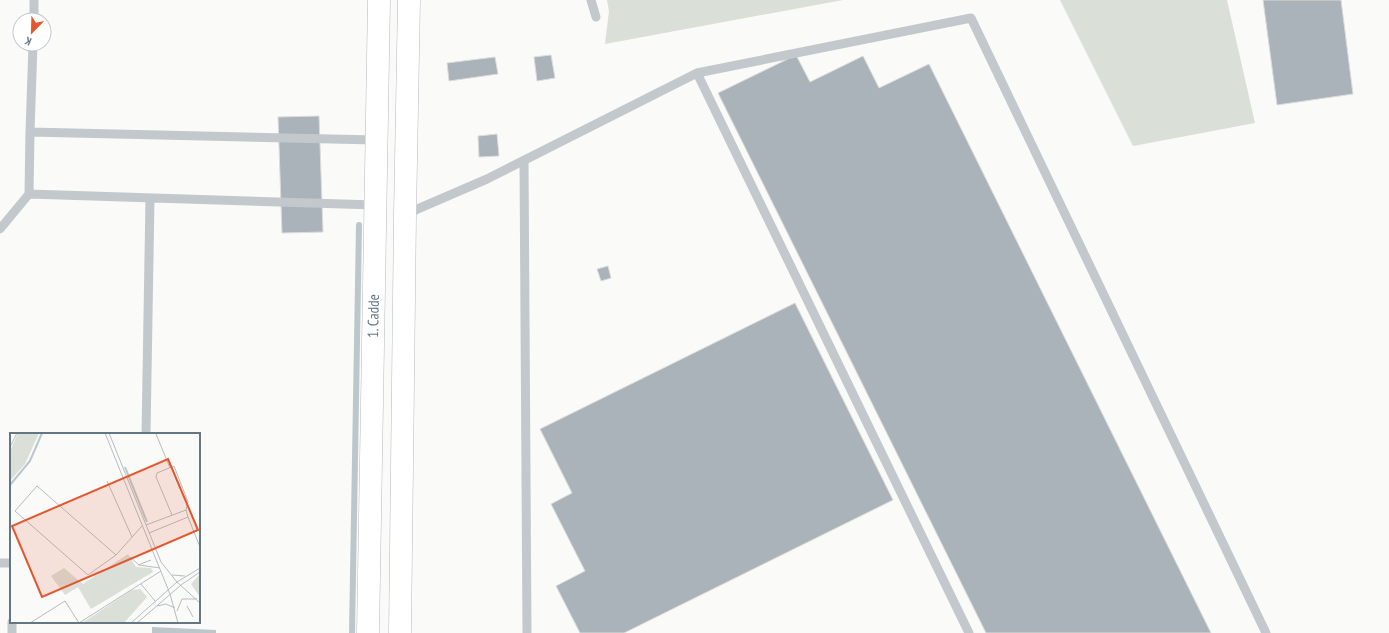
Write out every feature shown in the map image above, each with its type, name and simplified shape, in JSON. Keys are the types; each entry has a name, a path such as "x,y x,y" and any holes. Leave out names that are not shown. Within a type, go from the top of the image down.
{"main road":[{"name":"1. Cadde","path":"368,633 379,0"},
{"name":"1. Cadde","path":"400,633 409,0"}],"lane":[{"path":"34,0 34,12"},
{"path":"591,0 596,17"},
{"path":"405,215 487,179 697,73 971,18 1266,633"},
{"path":"0,229 29,194 33,52"},
{"path":"697,73 969,633"},
{"path":"30,132 376,140"},
{"path":"524,160 527,633"},
{"path":"29,194 375,205"},
{"path":"146,433 150,198"},
{"path":"0,562 10,563"}],"shaded area":[{"path":"607,0 843,0 605,44 609,11"},
{"path":"1060,0 1227,0 1255,123 1133,146"},
{"path":"152,627 216,630 216,633 152,633"}],"building":[{"path":"1263,0 1341,0 1353,94 1277,105"},
{"path":"551,55 555,78 537,81 534,57"},
{"path":"796,55 810,82 863,56 879,88 929,64 1211,633 986,633 718,93"},
{"path":"495,57 498,74 449,81 447,63"},
{"path":"319,116 323,232 282,233 278,117"},
{"path":"497,134 499,156 479,157 478,136"},
{"path":"608,266 611,278 601,281 597,269"},
{"path":"795,303 893,500 624,633 580,633 556,586 585,571 551,504 572,493 540,429"}],"waterway":[{"path":"352,633 359,225"}]}
